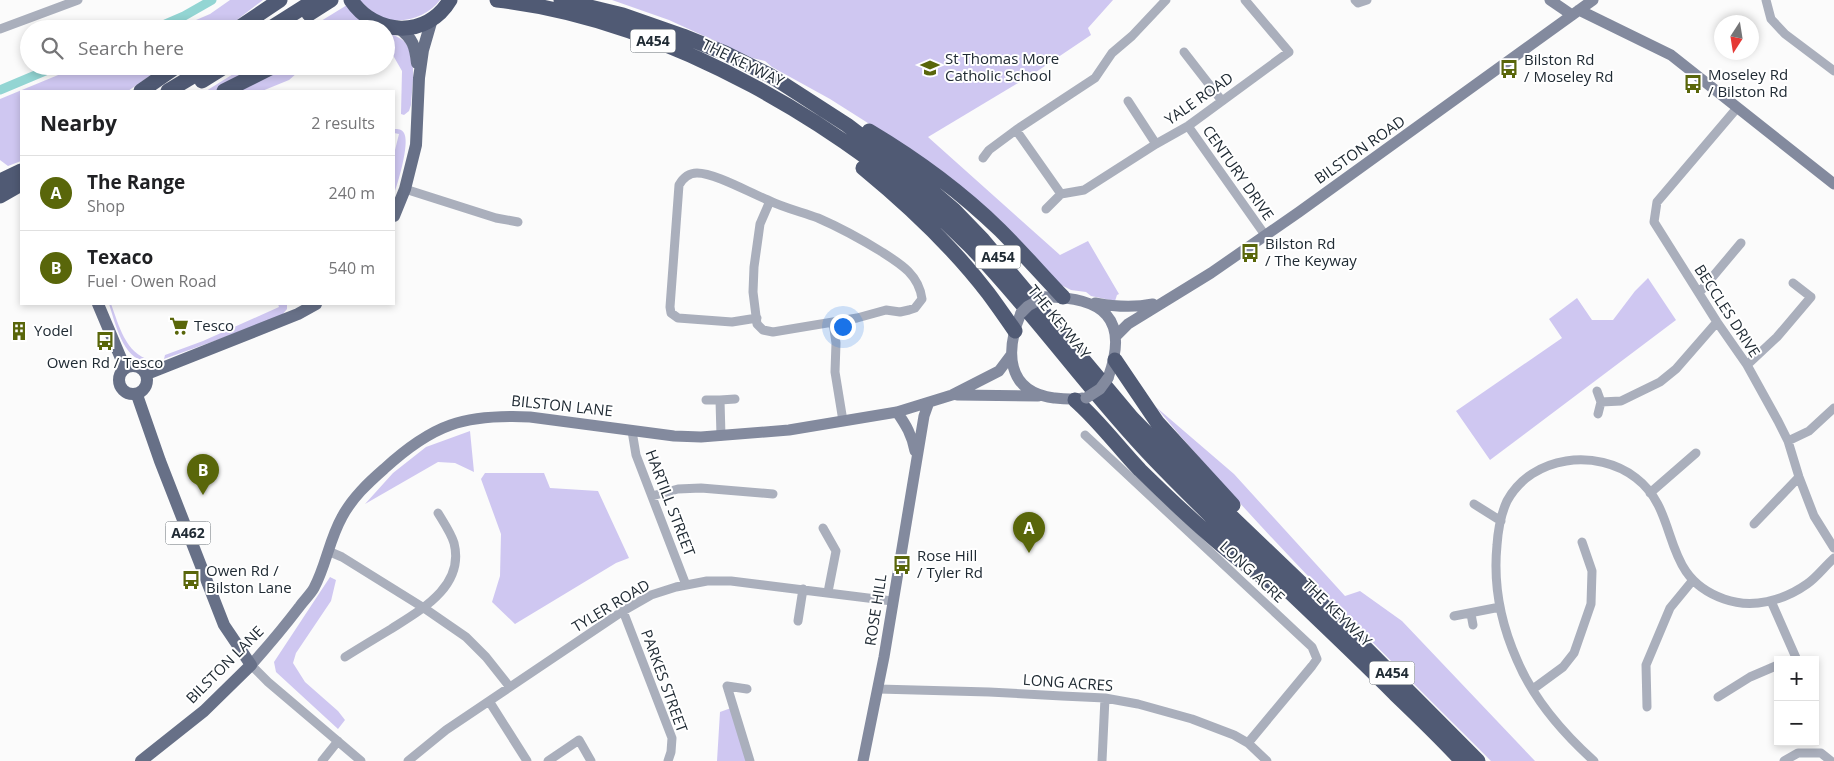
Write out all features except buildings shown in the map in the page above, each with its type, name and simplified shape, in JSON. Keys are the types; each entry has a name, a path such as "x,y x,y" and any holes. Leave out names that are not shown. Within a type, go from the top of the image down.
{"highway":[{"path":"250,20 280,0"},
{"path":"284,20 315,0"},
{"path":"300,20 331,0"},
{"path":"351,0 365,16 375,20"},
{"name":"THE KEYWAY","path":"497,0 580,16 625,30 733,75 791,107 843,141 913,194 940,217 1013,293 1127,431 1304,606 1386,684 1462,761"},
{"name":"THE KEYWAY","path":"561,0 623,15 725,53 785,84 886,153 954,210 1011,272 1132,418 1187,474 1305,587 1478,761"},
{"path":"591,0 601,3 623,15"},
{"path":"395,27 418,26 432,19 453,1"},
{"path":"142,90 164,75"},
{"path":"170,90 195,75"},
{"path":"188,90 212,75"},
{"path":"226,90 256,75"},
{"path":"785,84 901,150 961,196 1000,230 1063,297"},
{"path":"765,92 838,147 915,214 953,252 987,292 1015,331"},
{"path":"0,181 20,171"},
{"path":"0,196 20,185"},
{"path":"1114,360 1156,422 1260,534 1305,587"},
{"path":"1080,399 1091,415 1140,469 1194,520 1254,571 1304,606"}],"main road":[{"path":"1550,0 1671,55 1834,184"},
{"name":"BILSTON ROAD","path":"1116,336 1128,324 1211,272 1265,235 1594,0"},
{"path":"395,214 405,189 416,145 419,78 423,50 432,19"},
{"path":"395,28 410,37 414,44 419,78"},
{"path":"0,177 20,196"},
{"path":"952,395 1040,396 1080,399 1100,389 1108,378 1114,360 1116,336 1113,322 1099,308 1088,302 1063,297 1044,297 1028,306 1021,314 1015,331 1012,355 1016,376 1023,386 1040,396"},
{"name":"BILSTON ROAD","path":"1088,302 1122,308 1135,308 1161,302"},
{"path":"98,305 125,368"},
{"path":"147,374 298,314 314,305"},
{"path":"897,412 952,395 999,371 1012,355"},
{"path":"138,366 147,374 148,382 146,387 137,395 125,392 119,384 121,373 125,368 138,366"},
{"name":"A462","path":"137,395 160,461 224,625 251,665"},
{"name":"ROSE HILL","path":"863,761 878,689 924,416 929,402"},
{"name":"BILSTON LANE","path":"141,761 204,711 251,665 284,627 313,590 343,515 365,487 401,453 418,440 444,427 463,420 530,416 681,437 721,436 789,430 897,412"},
{"name":"ROSE HILL","path":"897,412 912,437 916,464"}],"street":[{"path":"24,20 78,0"},
{"path":"983,158 989,150 1016,130 1095,78 1112,53 1132,36 1166,0"},
{"name":"YALE ROAD","path":"1061,194 1084,190 1188,126 1289,52 1245,0"},
{"path":"1356,0 1358,3 1367,0"},
{"path":"1766,0 1771,19 1785,34 1834,71"},
{"path":"0,29 20,22"},
{"path":"1184,52 1222,102"},
{"path":"1128,102 1156,144"},
{"name":"BECCLES DRIVE","path":"1737,108 1657,202 1654,222 1656,228 1717,322 1747,365 1788,441 1814,516 1831,536 1834,548"},
{"name":"CENTURY DRIVE","path":"1188,126 1265,235"},
{"path":"1016,130 1061,194 1046,210"},
{"path":"757,318 732,322 678,318 670,313 679,185 686,176 697,173 710,176 851,233 905,267 916,279 922,299 915,308 900,312 886,310 857,318 767,332 760,328 753,292 757,240 760,224 770,201"},
{"path":"405,189 496,218 518,222"},
{"path":"1699,293 1741,243"},
{"path":"1747,365 1777,337 1810,297 1793,283"},
{"path":"833,322 836,343 834,372 843,421"},
{"path":"1601,402 1621,401 1660,382 1676,369 1717,322"},
{"path":"1597,391 1601,402 1598,414"},
{"path":"706,400 735,399"},
{"path":"720,400 721,436"},
{"path":"1788,441 1809,431 1834,408"},
{"name":"HARTILL STREET","path":"632,431 634,447 686,585"},
{"name":"LONG ACRE","path":"1085,435 1312,647 1317,658 1312,666 1248,743"},
{"path":"1650,493 1696,453"},
{"path":"1594,761 1562,731 1520,668 1509,642 1500,607 1496,580 1496,552 1501,521 1510,496 1527,479 1552,465 1582,459 1603,462 1634,476 1658,503 1679,560 1693,580 1714,594 1737,602 1757,603 1791,594 1808,583 1834,558"},
{"path":"1754,524 1799,477"},
{"path":"652,496 678,489 701,488 773,494"},
{"path":"1474,504 1501,521"},
{"path":"346,657 424,608 440,594 450,579 454,565 454,544 438,513"},
{"path":"823,528 836,551 828,592"},
{"path":"1533,689 1563,668 1574,653 1588,612 1592,588 1592,571 1582,542"},
{"path":"328,551 342,557 424,608 473,643 509,686"},
{"path":"1647,707 1646,664 1670,608 1693,580"},
{"name":"TYLER ROAD","path":"408,761 428,743 509,686 651,595 707,581 731,581 892,601"},
{"path":"798,621 803,589"},
{"path":"1771,600 1794,656"},
{"path":"1454,616 1500,607"},
{"name":"PARKES STREET","path":"624,611 672,738 672,752 668,761"},
{"path":"1470,614 1473,625"},
{"path":"251,665 268,682 361,761"},
{"path":"1718,697 1750,677 1774,667"},
{"path":"748,689 727,686 750,761"},
{"name":"LONG ACRES","path":"878,689 1105,698 1138,704 1192,718 1234,735 1248,743 1257,758 1266,761"},
{"path":"1102,761 1105,698"},
{"path":"489,701 526,761"},
{"path":"548,761 579,740 591,761"},
{"path":"322,761 338,742"},
{"path":"1784,761 1798,753 1821,754 1831,761"}],"shaded area":[{"path":"230,0 263,0 237,20 196,20 210,14"},
{"path":"359,0 440,0 434,7 419,16 410,19 391,20 374,14"},
{"name":"St Thomas More Catholic School","path":"612,0 1113,0 1088,28 1091,35 1033,74 928,137 1060,255 1088,241 1119,294 1115,301 1091,296 1086,292 1071,290 1059,284 890,137 830,99 772,67 765,61 752,58 669,20"},
{"path":"347,5 366,20 323,20"},
{"path":"395,36 403,40 407,45 413,66 411,105 409,111 404,115 401,114 402,71 395,59"},
{"path":"58,75 151,75 129,90 22,90"},
{"path":"232,75 249,75 219,90 208,90"},
{"path":"266,75 295,75 289,80 264,90 237,90"},
{"path":"20,91 20,161 8,166 0,160 0,99"},
{"path":"395,129 403,132 406,145 395,191 395,150 399,134 395,133"},
{"path":"1648,278 1676,320 1490,460 1456,411 1562,338 1549,319 1577,298 1592,320 1613,320 1635,291"},
{"path":"109,305 111,305 120,329 129,345 141,356 150,360 141,360 133,356 122,341"},
{"path":"278,305 287,305 287,309 282,315 164,359 165,355 203,341 279,307"},
{"path":"1156,407 1234,474 1345,596 1360,591 1402,621 1535,761 1491,761 1277,544"},
{"path":"470,431 474,472 455,463 438,462 365,504 393,473 426,447"},
{"path":"485,473 544,473 550,488 598,491 629,558 616,563 515,624 492,602 500,576 501,534 481,479"},
{"path":"330,577 336,580 331,601 296,653 293,663 305,682 338,711 345,720 338,729 276,672 274,662"},
{"path":"731,708 746,761 717,761 720,712"}],"waterway":[{"path":"175,20 212,0"},
{"path":"0,90 36,75"}],"place":[{"name":"St Thomas More Catholic School","path":"930,68"},
{"name":"Bilston Rd / Moseley Rd","path":"1509,69"},
{"name":"Moseley Rd / Bilston Rd","path":"1693,84"},
{"name":"Bilston Rd / The Keyway","path":"1250,253"},
{"name":"Tesco","path":"179,326"},
{"name":"Yodel","path":"19,331"},
{"name":"Owen Rd / Tesco","path":"105,341"},
{"name":"Texaco","path":"203,495"},
{"name":"The Range","path":"1029,553"},
{"name":"Rose Hill / Tyler Rd","path":"902,565"},
{"name":"Owen Rd / Bilston Lane","path":"191,580"}]}
